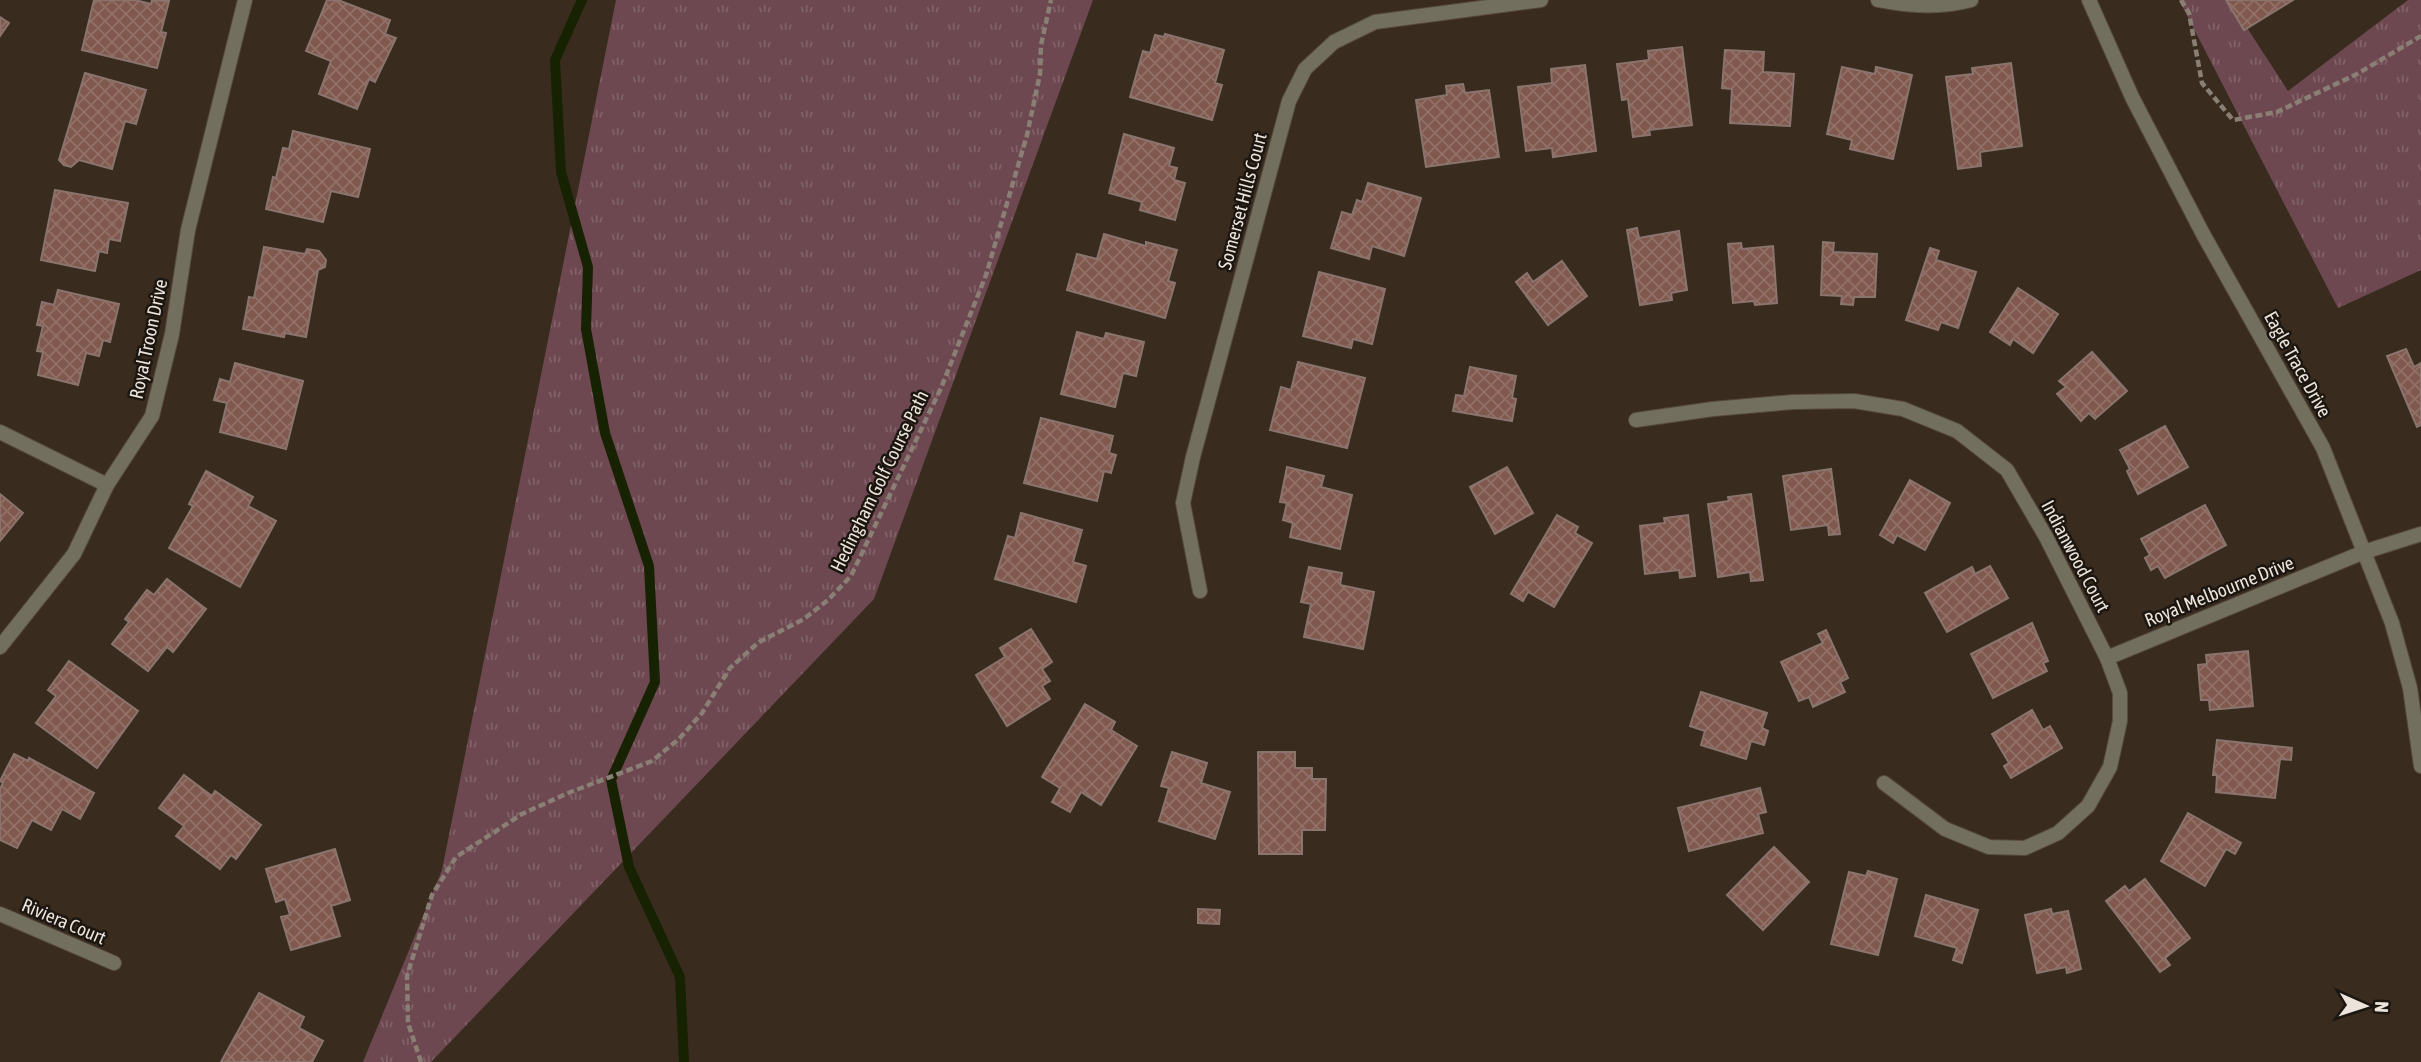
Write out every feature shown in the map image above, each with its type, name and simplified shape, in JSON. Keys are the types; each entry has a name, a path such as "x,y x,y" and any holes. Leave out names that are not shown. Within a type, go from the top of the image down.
{"street":[{"name":"Royal Troon Drive","path":"0,647 74,554 107,485 152,416 172,334 188,230 245,0"},
{"name":"Somerset Hills Court","path":"1200,591 1183,503 1289,101 1305,69 1334,43 1375,22 1541,0"},
{"path":"1878,0 1903,5 1956,4 1971,0"},
{"name":"Eagle Trace Drive","path":"2089,0 2132,97 2203,234 2322,448 2392,623 2410,688 2421,766"},
{"name":"Indianwood Court","path":"1636,420 1766,404 1854,401 1903,409 1957,431 2007,470 2046,537 2106,658 2120,693 2120,721 2110,767 2088,806 2058,833 2025,848 1989,847 1945,829 1884,783"},
{"path":"0,432 107,485"},
{"name":"Royal Melbourne Drive","path":"2106,658 2346,559 2421,534"},
{"name":"Riviera Court","path":"0,914 114,963"}],"path":[{"name":"Hedingham Golf Course Path","path":"421,1062 408,1023 407,976 432,895 456,857 522,814 652,761 678,739 702,713 730,668 759,642 804,619 828,600 851,576 941,388 986,275 1027,135 1040,74 1041,45 1051,0"},
{"path":"2182,0 2189,13 2202,83 2233,120 2277,112 2357,74 2421,36"}],"green space":[{"path":"616,0 1093,0 874,599 431,1062 363,1062 442,870"},
{"path":"2179,0 2229,0 2288,91 2408,0 2421,0 2421,270 2338,308"}],"building":[{"path":"94,0 135,0 151,4 152,0 169,1 161,32 166,33 157,68 82,50"},
{"path":"327,0 338,0 390,20 385,34 396,38 375,82 369,79 357,109 319,94 331,61 306,51"},
{"path":"2226,0 2293,0 2244,30"},
{"path":"0,17 9,23 0,36"},
{"path":"1165,34 1224,50 1215,83 1222,85 1212,120 1130,97 1143,51 1150,53 1155,35 1164,37"},
{"path":"1682,47 1692,125 1649,130 1650,135 1633,137 1628,99 1622,100 1617,64 1649,60 1648,51"},
{"path":"1725,50 1764,52 1763,72 1794,74 1790,126 1730,123 1732,89 1722,88"},
{"path":"2011,63 2022,146 1980,152 1981,166 1958,169 1946,77 1973,74 1972,68"},
{"path":"1585,65 1596,151 1553,157 1552,148 1526,151 1518,87 1552,83 1551,69"},
{"path":"1842,67 1875,74 1876,67 1912,75 1893,159 1850,149 1852,140 1827,134"},
{"path":"85,73 146,90 136,124 125,121 112,169 79,160 71,167 59,160"},
{"path":"1463,84 1465,93 1489,90 1499,157 1426,167 1416,100 1447,95 1446,86"},
{"path":"293,131 370,149 358,197 331,191 323,222 266,209 283,148 289,149"},
{"path":"1124,134 1174,148 1169,166 1177,168 1174,180 1185,183 1175,220 1140,210 1142,202 1109,193"},
{"path":"1368,183 1421,198 1404,256 1372,246 1369,259 1331,248 1342,212 1352,215 1357,200 1362,202"},
{"path":"55,190 128,203 120,241 109,239 107,253 99,251 95,271 41,260"},
{"path":"1637,228 1639,238 1679,231 1687,290 1671,293 1672,300 1640,305 1627,230"},
{"path":"1104,234 1146,246 1146,242 1177,250 1168,281 1175,283 1165,318 1067,290 1077,254 1097,259"},
{"path":"1823,242 1834,243 1833,252 1877,254 1875,297 1854,297 1853,305 1841,304 1842,296 1821,295"},
{"path":"1741,243 1742,249 1773,246 1777,303 1733,303 1728,244"},
{"path":"264,247 305,254 307,249 319,251 326,260 325,267 318,270 306,337 285,333 284,337 243,329 249,297 254,298"},
{"path":"1930,248 1939,251 1936,260 1976,272 1958,328 1941,322 1938,330 1906,320"},
{"path":"1562,261 1587,296 1548,325 1516,282 1527,273 1533,282"},
{"path":"1319,272 1385,289 1372,344 1353,339 1351,348 1303,336"},
{"path":"2018,288 2058,314 2033,353 2013,339 2010,345 1990,332"},
{"path":"58,290 119,304 110,342 103,340 99,356 86,353 78,385 38,375 43,352 37,351 43,326 37,325 42,302 54,305"},
{"path":"1077,332 1104,339 1106,333 1144,342 1136,376 1123,373 1115,407 1061,394"},
{"path":"2406,349 2414,367 2421,363 2421,425 2417,427 2387,356"},
{"path":"2092,352 2127,391 2095,419 2089,413 2081,421 2057,394 2066,387 2059,381"},
{"path":"1298,362 1365,378 1347,448 1270,430 1281,387 1291,390"},
{"path":"235,363 303,381 286,449 220,432 227,403 214,400 220,379 230,382"},
{"path":"1470,367 1516,376 1512,421 1453,411 1456,395 1464,396"},
{"path":"1041,418 1113,436 1109,453 1116,455 1111,473 1104,471 1097,501 1024,483"},
{"path":"2165,426 2188,467 2138,494 2120,450"},
{"path":"1287,467 1324,476 1321,487 1352,495 1340,549 1290,537 1293,523 1283,520 1287,503 1280,502"},
{"path":"1507,467 1533,513 1495,534 1470,487"},
{"path":"1831,469 1840,534 1829,535 1828,525 1791,530 1783,476"},
{"path":"206,471 253,497 248,506 276,521 240,587 169,548 193,506 189,504"},
{"path":"1910,480 1950,503 1925,550 1897,535 1893,543 1880,535"},
{"path":"0,494 23,513 0,541"},
{"path":"1751,494 1763,580 1751,581 1750,572 1718,577 1708,504 1729,501 1728,497"},
{"path":"2205,505 2226,545 2165,578 2158,566 2151,570 2145,558 2150,555 2141,539"},
{"path":"1021,513 1082,530 1073,562 1086,566 1076,602 995,579 1008,536 1015,538"},
{"path":"1557,515 1578,527 1575,533 1592,543 1554,607 1528,592 1523,601 1511,594"},
{"path":"1688,515 1695,576 1680,578 1679,570 1645,574 1640,526 1665,523 1664,518"},
{"path":"1990,566 2008,598 1947,632 1925,593 1972,567 1975,574"},
{"path":"1309,567 1342,573 1340,585 1374,592 1363,649 1304,637 1311,604 1301,602"},
{"path":"167,579 206,609 173,652 167,647 148,671 112,644 129,622 125,619 147,590 154,595"},
{"path":"2032,623 2048,661 2043,663 2047,671 1993,698 1971,654"},
{"path":"1031,629 1052,662 1042,669 1050,681 1042,686 1050,699 1007,726 976,675 1005,657 1000,648"},
{"path":"1826,630 1848,678 1840,682 1845,692 1813,707 1809,697 1799,701 1781,662 1823,643 1818,634"},
{"path":"2248,651 2253,706 2210,710 2209,700 2201,700 2198,665 2207,664 2206,655"},
{"path":"69,661 138,711 97,768 36,723 56,696 48,690"},
{"path":"1701,692 1767,713 1762,728 1768,731 1764,745 1751,741 1746,759 1701,745 1705,731 1690,726"},
{"path":"1085,704 1115,722 1111,730 1137,746 1101,805 1081,792 1070,812 1052,802 1060,788 1042,777"},
{"path":"2032,710 2043,730 2050,726 2062,748 2011,778 2004,766 2009,763 1992,734"},
{"path":"2217,740 2292,748 2291,760 2280,759 2275,798 2216,792 2217,775 2213,775"},
{"path":"1172,752 1207,763 1201,783 1230,792 1215,839 1159,821 1169,788 1161,786"},
{"path":"1258,752 1295,752 1295,768 1312,768 1312,779 1326,779 1325,830 1302,830 1302,854 1259,854"},
{"path":"14,754 28,761 29,758 94,793 80,819 62,809 51,830 32,820 17,848 0,840 0,789 3,783 0,781"},
{"path":"184,775 212,796 215,791 261,825 236,859 231,855 220,869 176,836 184,826 159,808"},
{"path":"1760,788 1766,812 1758,814 1763,833 1689,851 1678,808"},
{"path":"2188,813 2241,843 2235,854 2226,849 2205,886 2161,861"},
{"path":"1774,847 1809,882 1763,930 1727,895"},
{"path":"335,849 350,900 331,906 340,936 291,950 281,917 290,915 285,899 276,902 266,869"},
{"path":"1868,871 1897,879 1878,955 1831,944 1849,872 1866,876"},
{"path":"2145,879 2190,938 2165,958 2170,965 2160,972 2106,901 2125,886 2129,891"},
{"path":"1926,895 1978,910 1962,963 1953,960 1957,948 1915,936"},
{"path":"1198,909 1220,910 1219,924 1198,923"},
{"path":"2051,909 2052,914 2068,911 2081,969 2067,973 2066,967 2037,973 2025,915"},
{"path":"259,993 304,1017 299,1028 323,1041 312,1062 221,1062"}],"waterway":[{"path":"582,0 555,60 561,172 588,267 586,329 605,433 649,566 655,682 611,780 629,867 680,977 684,1062"}]}
